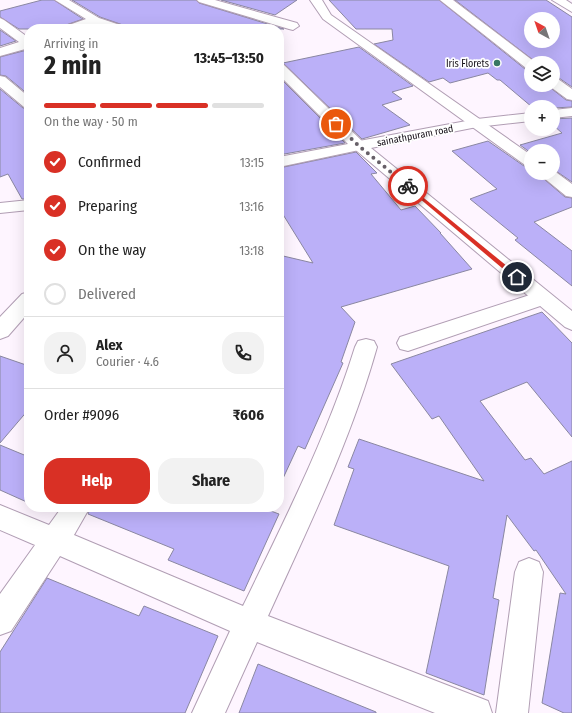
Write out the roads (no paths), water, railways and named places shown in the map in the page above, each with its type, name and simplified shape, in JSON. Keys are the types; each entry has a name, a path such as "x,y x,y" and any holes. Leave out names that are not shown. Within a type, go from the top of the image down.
{"street":[{"path":"61,0 95,20 106,24"},
{"path":"203,0 293,26"},
{"path":"316,0 316,20"},
{"path":"446,0 524,60"},
{"path":"84,24 95,20"},
{"path":"284,27 316,20 477,123 524,157"},
{"path":"0,22 24,39"},
{"path":"0,52 24,45"},
{"path":"284,73 359,146"},
{"path":"0,80 24,100"},
{"path":"560,87 572,96"},
{"path":"560,113 572,112"},
{"name":"sainathpuram road","path":"359,146 477,123 524,118"},
{"path":"284,161 359,146"},
{"name":"sainathpuram road","path":"359,146 572,322"},
{"path":"556,180 572,192"},
{"path":"0,208 24,206"},
{"path":"408,343 542,298"},
{"path":"0,331 24,305"},
{"path":"208,713 315,482 353,391 366,347"},
{"path":"0,620 74,512"},
{"path":"0,517 249,624 476,713"},
{"path":"512,713 530,572"}],"place":[{"name":"Iris Florets","path":"497,63"}]}
